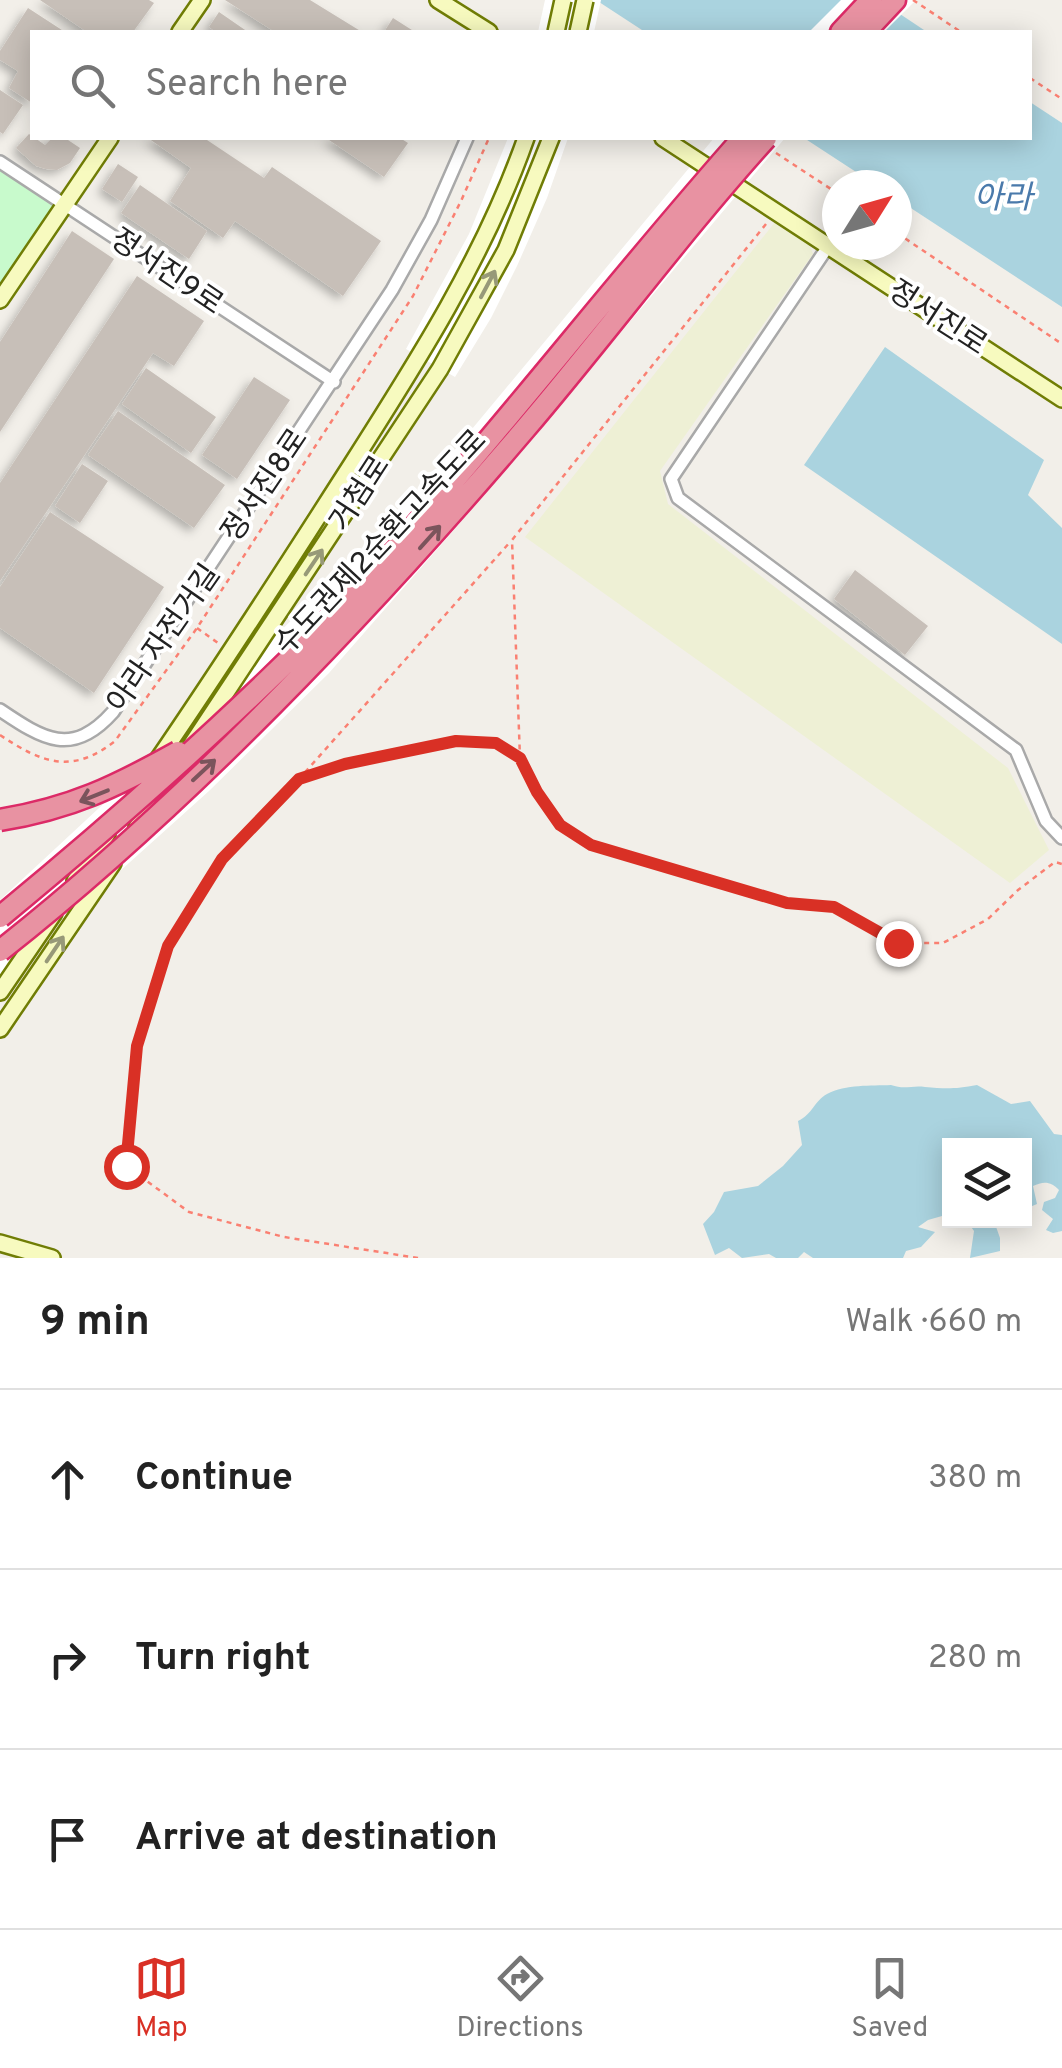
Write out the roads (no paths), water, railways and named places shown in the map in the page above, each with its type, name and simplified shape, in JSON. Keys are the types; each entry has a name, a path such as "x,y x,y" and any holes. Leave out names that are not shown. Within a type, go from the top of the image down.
{"highway":[{"path":"842,30 872,0"},
{"path":"866,30 896,0"},
{"name":"수도권제2순환고속도로","path":"0,918 108,828 360,588 741,140"},
{"name":"수도권제2순환고속도로","path":"0,951 225,750 374,599 527,427 656,264 767,143"},
{"path":"0,820 68,807 109,790 210,734"},
{"path":"0,960 24,932"}],"street":[{"path":"181,30 202,0"},
{"path":"438,0 486,30"},
{"path":"556,30 562,0"},
{"path":"578,30 584,0"},
{"path":"0,300 109,140"},
{"name":"정서진8로","path":"0,710 34,732 58,741 81,737 102,724 392,290 431,220 467,140"},
{"name":"거첨로","path":"0,992 231,652 420,358 488,233 525,140"},
{"name":"거첨로","path":"0,1029 440,369 506,250 549,140"},
{"name":"정서진로","path":"666,140 822,241"},
{"name":"정서진9로","path":"0,162 334,382"},
{"path":"822,255 671,479 678,498 1016,750 1046,821 1062,838"},
{"name":"정서진로","path":"852,260 1062,399"},
{"path":"0,1244 52,1258"}],"water":[{"path":"596,0 879,0 924,30 642,30"},
{"name":"아라","path":"1032,103 1062,123 1062,307 912,209 912,170 853,170 807,140 1032,140"},
{"path":"885,347 1044,460 1028,495 1062,528 1062,644 804,465"},
{"path":"977,1085 1011,1104 1030,1101 1054,1134 1062,1135 1062,1231 1046,1230 1053,1219 1042,1210 1044,1202 1055,1198 1059,1190 1053,1185 1033,1186 1037,1204 1032,1206 1032,1138 942,1138 942,1216 918,1227 935,1232 921,1247 906,1251 903,1258 813,1258 804,1252 798,1258 776,1258 769,1254 742,1258 729,1248 715,1255 703,1224 724,1192 758,1186 783,1166 802,1145 798,1121 823,1097 850,1087"},
{"path":"972,1228 996,1228 1000,1251 970,1258"}]}
